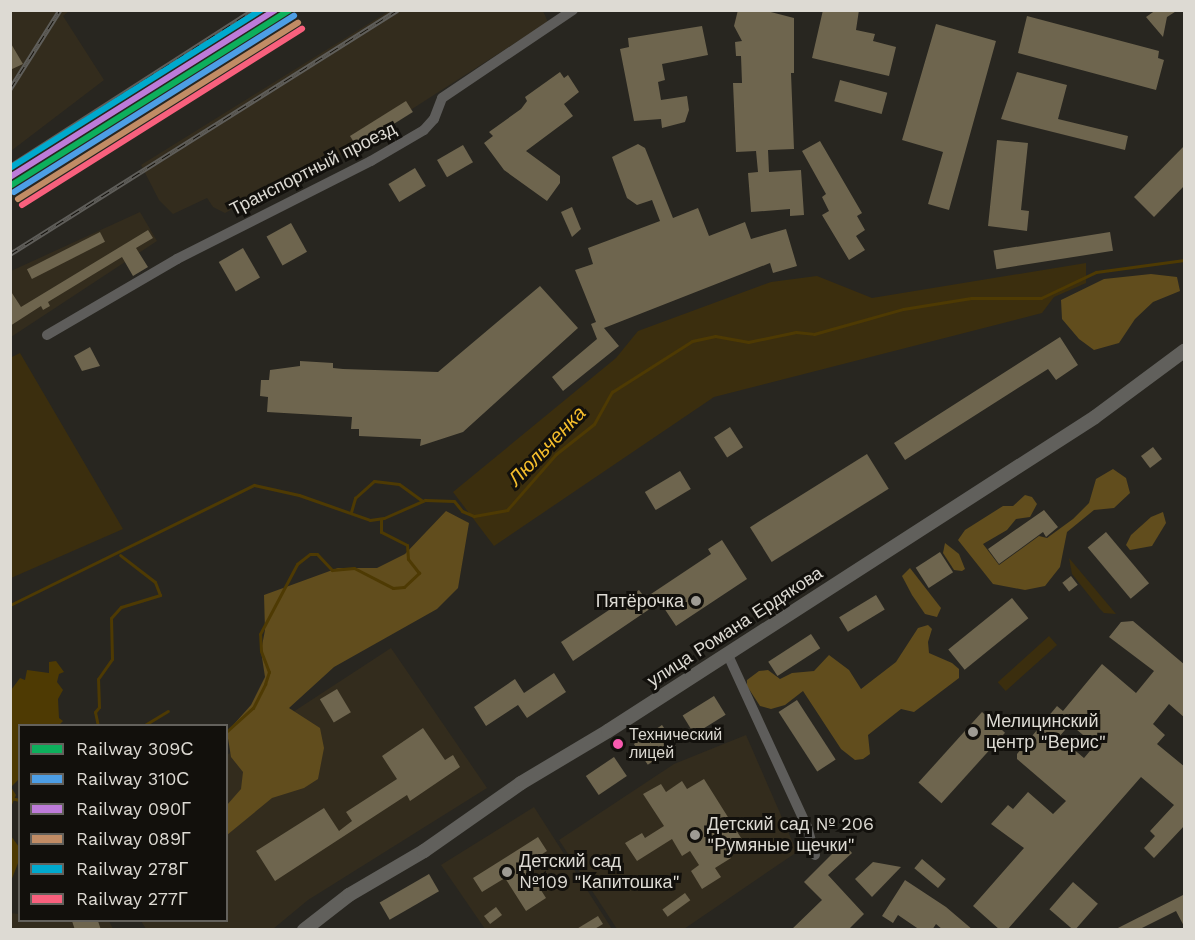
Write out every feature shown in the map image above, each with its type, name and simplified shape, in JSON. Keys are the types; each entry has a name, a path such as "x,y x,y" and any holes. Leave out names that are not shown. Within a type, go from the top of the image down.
{"street":[{"name":"Транспортный проезд","path":"47,335 186,254 414,135 431,124 447,95 573,10"},
{"name":"улица Романа Ердякова","path":"304,930 349,895 424,851 521,783 1095,417 1185,351"},
{"path":"727,653 807,827 815,855"}],"shaded area":[{"path":"11,11 69,11 63,16 104,80 11,151"},
{"path":"389,11 543,11 548,22 309,175 303,171 225,213 213,207 207,198 173,214 159,200 141,165"},
{"path":"140,212 157,241 11,337 11,271"},
{"path":"1086,263 1086,283 1054,297 1042,313 714,397 494,546 453,492 616,358 638,331 771,282 817,276 872,298"},
{"path":"1151,274 1177,277 1180,291 1153,302 1135,319 1119,343 1094,350 1079,339 1062,319 1061,300 1104,279"},
{"path":"20,353 123,529 11,578 10,358"},
{"path":"1113,469 1126,478 1130,493 1114,508 1094,510 1067,532 1060,567 1045,586 1025,590 993,584 958,540 965,530 1003,506 1013,506 1025,495 1032,497 1037,504 1030,517 1016,519 1007,530 983,544 999,565 1039,536 1047,538 1073,519 1089,503 1096,479"},
{"path":"446,511 469,523 458,588 437,609 334,667 289,708 320,728 324,748 318,779 304,788 272,798 228,834 228,804 241,789 243,772 231,757 228,731 251,705 265,677 261,651 265,630 264,595 338,568 377,568 405,554"},
{"path":"1163,512 1166,523 1152,546 1130,550 1126,545 1131,535 1151,517"},
{"path":"945,543 959,554 965,569 954,570 943,553"},
{"path":"1069,558 1116,614 1104,613 1099,608 1072,574"},
{"path":"910,568 941,608 937,617 925,614 912,595 902,576"},
{"path":"928,625 932,629 928,642 929,653 952,663 959,669 959,678 914,712 901,709 868,735 870,754 863,759 855,760 841,749 803,691 785,705 771,709 760,706 747,686 747,680 759,671 768,670 780,679 792,673 814,671 829,655 849,670 861,689 896,662 918,628"},
{"path":"1049,636 1057,645 1006,691 998,682"},
{"path":"391,648 487,788 308,900 273,929 146,929 142,922 228,922 228,754"},
{"path":"56,661 64,672 59,674 57,682 63,690 58,699 59,718 63,721 60,724 18,724 18,780 11,787 11,690 20,678 25,680 27,670 49,673 49,662"},
{"path":"746,735 797,852 684,929 617,929 559,840 674,764"},
{"path":"11,787 16,795 11,807"},
{"path":"534,807 612,929 485,929 441,865"},
{"path":"11,836 18,846 18,863 11,881"},
{"path":"10,913 18,914 18,922 110,922 113,929 11,929"}],"building":[{"path":"738,10 763,10 794,18 794,73 791,73 794,149 768,150 769,172 801,170 804,215 790,216 790,209 751,212 748,173 758,172 756,151 736,152 733,83 742,83 741,56 736,56 735,42 742,41 734,26"},
{"path":"823,10 859,10 856,30 875,34 873,41 896,47 889,76 812,58"},
{"path":"1156,10 1178,10 1167,17 1163,37 1146,17"},
{"path":"1027,16 1159,51 1158,58 1164,60 1156,90 1018,53"},
{"path":"936,24 996,41 949,210 928,204 943,152 902,140"},
{"path":"702,26 708,55 662,64 665,80 658,82 661,100 687,96 689,110 685,122 662,128 661,119 634,121 620,49 629,47 628,38"},
{"path":"10,42 23,64 10,70"},
{"path":"560,72 564,78 568,75 579,92 564,104 573,116 526,151 560,176 560,183 547,201 504,170 484,143 493,136 489,132 521,109 527,101 525,97"},
{"path":"1017,72 1067,85 1058,119 1128,136 1125,150 1001,119"},
{"path":"840,80 887,93 882,114 834,101"},
{"path":"406,101 413,112 357,147 350,136"},
{"path":"997,140 1028,143 1021,210 1029,211 1027,231 988,226"},
{"path":"820,141 862,213 857,216 865,230 856,236 865,250 849,260 822,215 829,211 822,197 826,194 802,151"},
{"path":"638,144 645,148 673,218 698,208 709,236 745,222 751,239 786,229 797,266 773,273 770,263 604,328 619,346 563,391 552,377 597,339 591,324 596,322 575,270 593,264 588,248 660,221 652,200 637,205 627,198 612,157"},
{"path":"463,145 473,162 447,177 437,160"},
{"path":"1185,145 1185,185 1154,217 1134,197"},
{"path":"415,168 426,186 399,202 388,184"},
{"path":"572,207 581,229 572,237 561,212"},
{"path":"291,223 307,252 283,265 267,237"},
{"path":"148,230 153,238 136,248 148,267 133,276 122,257 48,302 50,306 43,310 41,306 10,326 10,290 21,307"},
{"path":"100,232 105,242 32,279 27,269"},
{"path":"1110,232 1113,251 996,269 993,250"},
{"path":"243,248 260,277 236,291 219,262"},
{"path":"540,286 578,328 463,432 420,446 421,439 359,436 359,429 351,429 352,417 267,412 268,397 260,396 261,380 269,380 270,370 300,366 300,361 333,363 333,368 343,369 438,372"},
{"path":"1060,337 1078,365 1056,380 1048,369 905,460 894,443"},
{"path":"90,347 100,366 82,371 74,356"},
{"path":"730,427 743,447 727,457 714,437"},
{"path":"1153,447 1162,459 1150,468 1141,456"},
{"path":"867,454 889,489 772,562 750,527"},
{"path":"680,471 691,489 656,510 645,492"},
{"path":"1044,510 1058,527 1046,537 1043,532 999,564 988,549"},
{"path":"1106,532 1149,583 1131,599 1088,547"},
{"path":"722,540 747,579 676,626 660,602 573,661 561,642 639,590 645,598 711,554 708,549"},
{"path":"940,552 953,572 929,588 916,568"},
{"path":"1071,576 1078,585 1069,591 1062,583"},
{"path":"876,595 885,610 848,632 839,617"},
{"path":"1012,598 1028,618 965,670 948,650"},
{"path":"1133,621 1185,665 1185,718 1169,704 1153,724 1165,735 1157,744 1185,767 1185,825 1154,858 1144,848 1155,836 1150,831 1174,805 1141,777 1007,930 1000,930 973,906 1024,848 991,824 1008,805 1013,809 1028,792 1053,814 1066,801 1017,759 1017,754 1057,706 1063,711 1102,664 1136,693 1154,671 1109,637 1121,622","holes":["1070,724 1095,745 1084,758 1059,737"]},
{"path":"811,634 820,648 777,676 768,662"},
{"path":"554,673 566,692 527,718 518,705 486,726 474,707 515,679 524,693"},
{"path":"337,689 351,712 334,722 320,699"},
{"path":"714,696 726,715 694,734 683,716"},
{"path":"797,700 836,760 817,772 779,712"},
{"path":"982,712 1005,733 941,803 918,783"},
{"path":"662,725 676,746 648,765 634,744"},
{"path":"423,728 445,760 453,755 460,767 410,801 407,795 275,881 256,851 324,808 339,831 352,821 346,812 397,779 382,756"},
{"path":"614,757 627,776 599,795 586,776"},
{"name":"Детский сад № 206 \"Румяные щечки\"","path":"704,779 743,841 727,851 731,858 715,868 721,877 702,889 691,871 699,865 690,851 682,856 672,839 637,861 625,843 642,833 645,838 664,826 643,794 661,784 666,792 682,781 687,789"},
{"name":"Детский сад №109 \"Капитошка\"","path":"538,837 547,851 525,865 546,898 526,911 505,878 482,892 473,878"},
{"path":"843,843 852,853 828,875 864,914 848,930 791,930 822,900 804,882"},
{"path":"922,859 946,879 938,888 914,868"},
{"path":"873,862 901,867 872,897 855,879"},
{"path":"429,874 439,891 390,920 380,902"},
{"path":"905,880 946,907 973,930 943,930 936,924 932,930 920,930 898,915 893,923 882,916"},
{"path":"1073,882 1098,904 1075,930 1049,909"},
{"path":"685,893 690,900 668,917 662,909"},
{"path":"1185,894 1185,928 1176,911 1138,930 1114,930"},
{"path":"496,907 502,915 490,924 484,916"},
{"path":"598,916 603,924 593,930 575,930"},
{"path":"72,922 98,922 101,930 75,930"}],"waterway":[{"name":"Люльченка","path":"10,605 254,485 299,495 370,520 384,518 425,500 454,501 462,511 474,516 507,510 556,454 594,424 612,392 692,341 715,336 748,342 796,332 814,334 903,309 971,298 1041,298 1096,272 1184,260"},
{"path":"351,512 355,498 374,481 399,484 422,501"},
{"path":"228,730 253,708 265,684 269,672 261,651 260,634 297,564 310,554 317,554 332,570 354,568 393,588 404,587 419,573 408,559 407,545 381,532 381,519"},
{"path":"98,724 95,712 99,707 98,679 112,659 111,618 121,607 160,595 155,582 120,555"},
{"path":"146,724 168,711"},
{"path":"10,798 18,800"}],"railway":[{"path":"10,89 60,10"},
{"path":"10,166 253,10"},
{"path":"10,254 398,10"}],"rail line":[{"name":"278Г","path":"10,168 261,10"},
{"name":"090Г","path":"10,177 275,10"},
{"name":"309С","path":"10,186 289,10"},
{"name":"310С","path":"14,192 294,16"},
{"name":"089Г","path":"18,199 298,23"},
{"name":"277Г","path":"22,205 302,29"}],"place":[{"name":"Пятёрочка","path":"696,601"},
{"name":"Мелицинский центр \"Верис\"","path":"973,732"},
{"name":"Технический лицей","path":"618,744"},
{"name":"Детский сад № 206 \"Румяные щечки\"","path":"695,835"},
{"name":"Детский сад №109 \"Капитошка\"","path":"507,872"}]}
